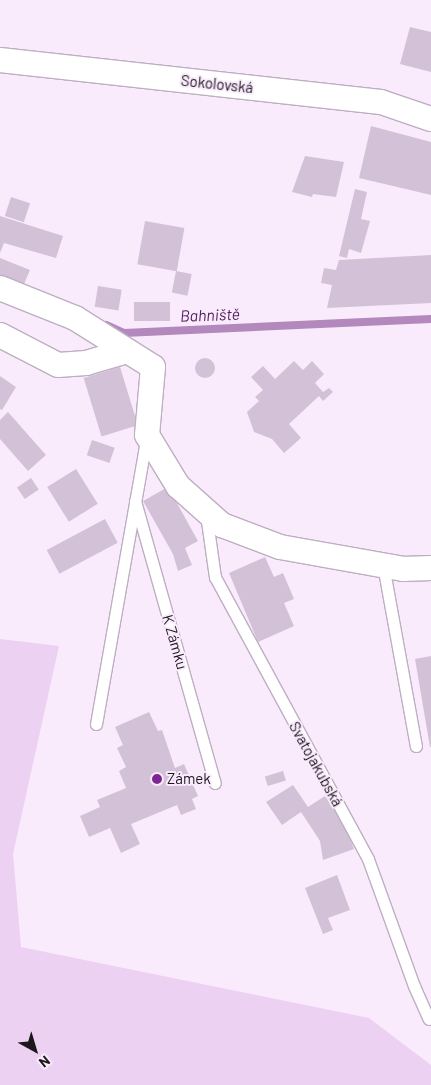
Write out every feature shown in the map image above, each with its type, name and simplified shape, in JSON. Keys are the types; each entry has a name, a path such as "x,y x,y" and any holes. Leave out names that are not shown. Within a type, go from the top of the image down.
{"street":[{"name":"Sokolovská","path":"0,60 381,102 431,119"},
{"path":"0,288 75,318 152,367 147,435 178,486 222,525 280,547 383,565 431,568"},
{"path":"0,335 58,365 86,363 127,350"}],"lane":[{"path":"96,724 147,435"},
{"name":"K Zámku","path":"135,501 215,783"},
{"name":"Svatojakubská","path":"205,510 215,577 368,858 414,986 429,1019"},
{"path":"383,565 416,746"}],"shaded area":[{"path":"0,639 59,646 13,854 21,947 369,1018 431,1065 431,1085 0,1085"}],"building":[{"path":"410,27 431,32 431,72 400,64"},
{"path":"371,126 431,142 431,195 359,178"},
{"path":"305,156 344,162 336,197 313,194 312,197 292,192"},
{"path":"355,189 367,192 361,219 370,221 361,253 349,249 347,258 339,256"},
{"path":"11,197 30,203 24,222 5,216"},
{"path":"0,216 63,236 56,258 4,243 0,253"},
{"path":"145,221 184,228 177,271 137,264"},
{"path":"431,255 431,303 327,308 332,285 321,283 324,268 336,270 339,260"},
{"path":"0,258 30,270 24,284 0,275"},
{"path":"176,271 192,274 188,296 172,293"},
{"path":"98,286 122,290 118,310 95,307"},
{"path":"134,302 170,302 170,321 134,321"},
{"path":"205,358 212,361 215,368 212,375 205,378 198,375 195,368 198,361"},
{"path":"294,361 303,370 312,361 324,374 315,383 323,392 329,388 333,392 323,401 319,396 289,424 301,438 284,453 272,439 254,432 247,412 259,401 255,397 263,390 251,377 263,366 275,379"},
{"path":"120,367 138,425 101,436 84,378"},
{"path":"0,376 16,387 2,410 0,409"},
{"path":"8,412 46,455 28,471 0,439 0,420"},
{"path":"92,440 115,448 109,463 87,455"},
{"path":"76,469 98,504 69,522 47,487"},
{"path":"31,478 39,490 25,499 17,488"},
{"path":"168,487 198,541 185,548 192,565 178,571 173,554 143,501"},
{"path":"105,519 118,543 59,574 47,550"},
{"path":"265,557 274,577 283,573 294,599 284,603 294,626 258,642 229,573"},
{"path":"431,656 431,747 430,747 415,659"},
{"name":"Zámek","path":"149,712 158,731 162,730 175,768 184,764 198,796 192,799 196,809 181,815 177,805 131,824 140,844 121,853 110,828 89,837 80,816 100,807 97,800 126,788 119,771 126,767 117,748 123,745 115,727"},
{"path":"283,771 286,781 268,786 265,777"},
{"path":"293,785 308,807 325,796 345,826 354,849 323,860 320,841 301,812 282,825 266,802"},
{"path":"337,875 350,910 328,918 333,930 323,934 305,888"}],"waterway":[{"name":"Bahniště","path":"106,325 124,333 431,319"}],"place":[{"name":"Zámek","path":"157,779"}]}
